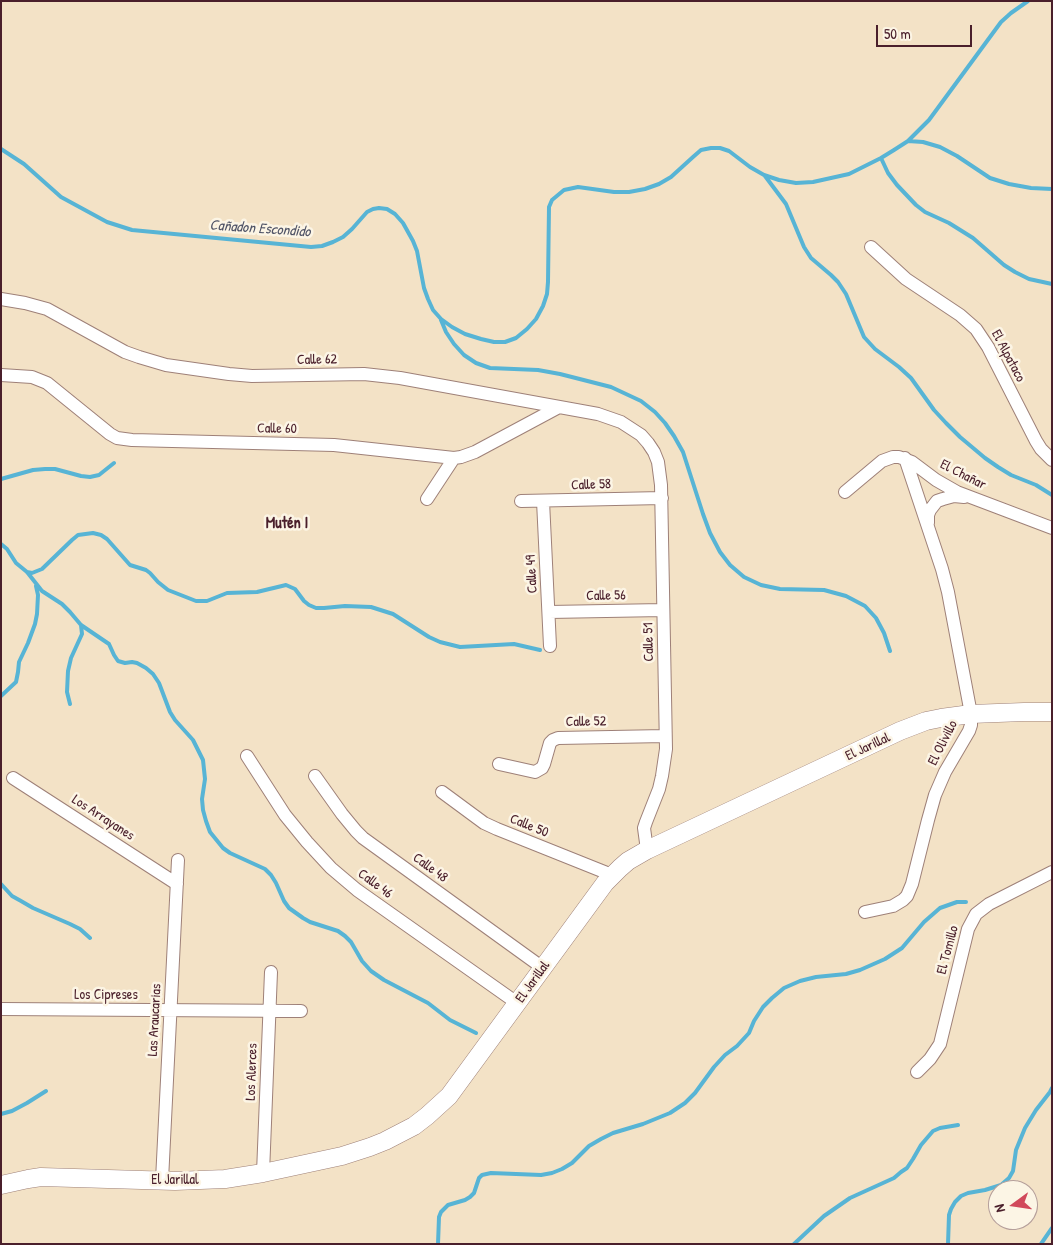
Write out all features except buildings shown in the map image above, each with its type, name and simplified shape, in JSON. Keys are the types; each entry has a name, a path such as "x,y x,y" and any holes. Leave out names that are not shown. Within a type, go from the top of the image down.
{"street":[{"name":"El Alpataco","path":"871,247 906,279 960,315 976,329 988,347 1036,441 1052,460"},
{"name":"Calle 62","path":"1,299 25,303 47,310 125,352 166,365 252,376 364,374 388,377 598,414 626,425 641,435"},
{"name":"Calle 60","path":"1,375 32,377 47,383 110,434 124,440 334,445 454,458 475,452 559,407"},
{"name":"Calle 51","path":"641,435 654,452 658,462 662,498 666,750 662,776 655,801 644,828 647,850"},
{"path":"845,492 882,461 893,457 905,458"},
{"path":"427,499 454,458"},
{"name":"El Chañar","path":"905,458 946,487 1052,528"},
{"name":"El Olivillo","path":"866,912 893,906 907,896 912,884 935,795 945,772 969,731 971,714 948,592 905,458"},
{"path":"928,528 928,515 938,501 954,496 969,497"},
{"name":"Calle 58","path":"521,502 662,498"},
{"name":"Calle 49","path":"543,501 550,646"},
{"name":"Calle 56","path":"548,612 663,610"},
{"name":"El Jarillal","path":"1,1185 41,1177 162,1180 225,1179 342,1156 393,1138 414,1126 449,1096 612,875 628,861 647,850 900,731 933,720 971,714 1052,712"},
{"name":"Calle 52","path":"499,764 532,772 539,771 544,764 550,743 558,738 665,736"},
{"name":"Calle 46","path":"247,756 285,815 331,868 357,890 517,1003"},
{"name":"Calle 48","path":"315,776 345,819 363,838 543,968"},
{"name":"Los Arrayanes","path":"13,778 177,884"},
{"name":"Calle 50","path":"442,792 496,829 612,875"},
{"name":"Las Araucarias","path":"162,1180 178,860"},
{"name":"El Tomillo","path":"917,1072 930,1059 940,1044 968,929 976,914 989,904 1052,872"},
{"name":"Los Alerces","path":"263,1173 271,972"},
{"path":"1,1018 6,1009"},
{"name":"Los Cipreses","path":"6,1009 301,1011"}],"waterway":[{"name":"Cañadon Escondido","path":"1,149 24,164 61,197 107,222 132,230 311,247 322,246 343,237 367,212 379,208 387,209 395,214 403,223 413,241 417,251 424,288 433,310 441,319 465,334 494,342 505,342 516,338 527,329 536,319 543,306 548,282 549,207 552,200 564,190 578,187 614,192 645,189 671,177 701,150 711,148 729,151 750,167 764,175 779,180 796,183 813,182 849,174 881,158 908,141 929,120 1001,22 1028,1"},
{"path":"908,141 923,142 940,147 990,178 1031,188 1052,189"},
{"path":"881,158 888,173 897,185 925,212 949,223 973,238 1015,272 1029,279 1052,284"},
{"path":"765,176 786,204 804,247 811,258 838,282 846,294 864,337 875,349 911,378 934,410 960,437 998,467 1011,475 1036,485 1052,495"},
{"path":"441,320 454,344 464,355 476,363 490,368 538,370 560,374 611,387 641,401 665,423 683,452 710,533 720,552 730,565 744,577 761,585 780,589 824,590 846,596 865,606 876,618 884,633 890,651"},
{"path":"1,479 33,470 45,469 55,469 90,477 99,475 114,463"},
{"path":"27,572 32,573 42,569 78,535 93,533 107,539 130,565 146,570 168,590 196,601 207,601 227,593 257,592 286,585 295,589 304,601 316,608 371,607 393,614 440,642 460,647 514,644 540,650"},
{"path":"1,544 42,591 62,604 81,625 109,644 118,661 137,663 153,674 159,683 170,712 193,740 203,760 205,779 202,799 203,810 210,832 223,848 265,869 276,883 289,908 310,922 338,931 345,936 371,971 428,1003 450,1020 476,1033"},
{"path":"1,696 16,682 19,662 35,624 38,595 36,586"},
{"path":"70,704 67,692 68,671 71,658 82,634 81,625"},
{"path":"1,884 12,896 33,908 80,929 90,938"},
{"path":"438,1244 439,1217 441,1212 448,1205 470,1197 474,1193 479,1178 482,1175 491,1173 541,1175 552,1173 572,1163 589,1146 601,1139 670,1113 685,1103 695,1093 714,1067 749,1033 763,1007 784,988 816,977 846,974 860,970 885,959 902,948 924,922 940,908 957,902 966,902"},
{"path":"948,1244 949,1215 955,1202 961,1196 968,1193 1001,1185 1009,1178 1013,1171 1016,1150 1025,1128 1052,1088"},
{"path":"1,1114 12,1111 46,1091"},
{"path":"794,1244 824,1216 850,1198 894,1178 907,1168 921,1145 933,1131 958,1125"},
{"path":"1041,1244 1052,1228"}],"district":[{"name":"Mutén I","path":"287,524"}]}
